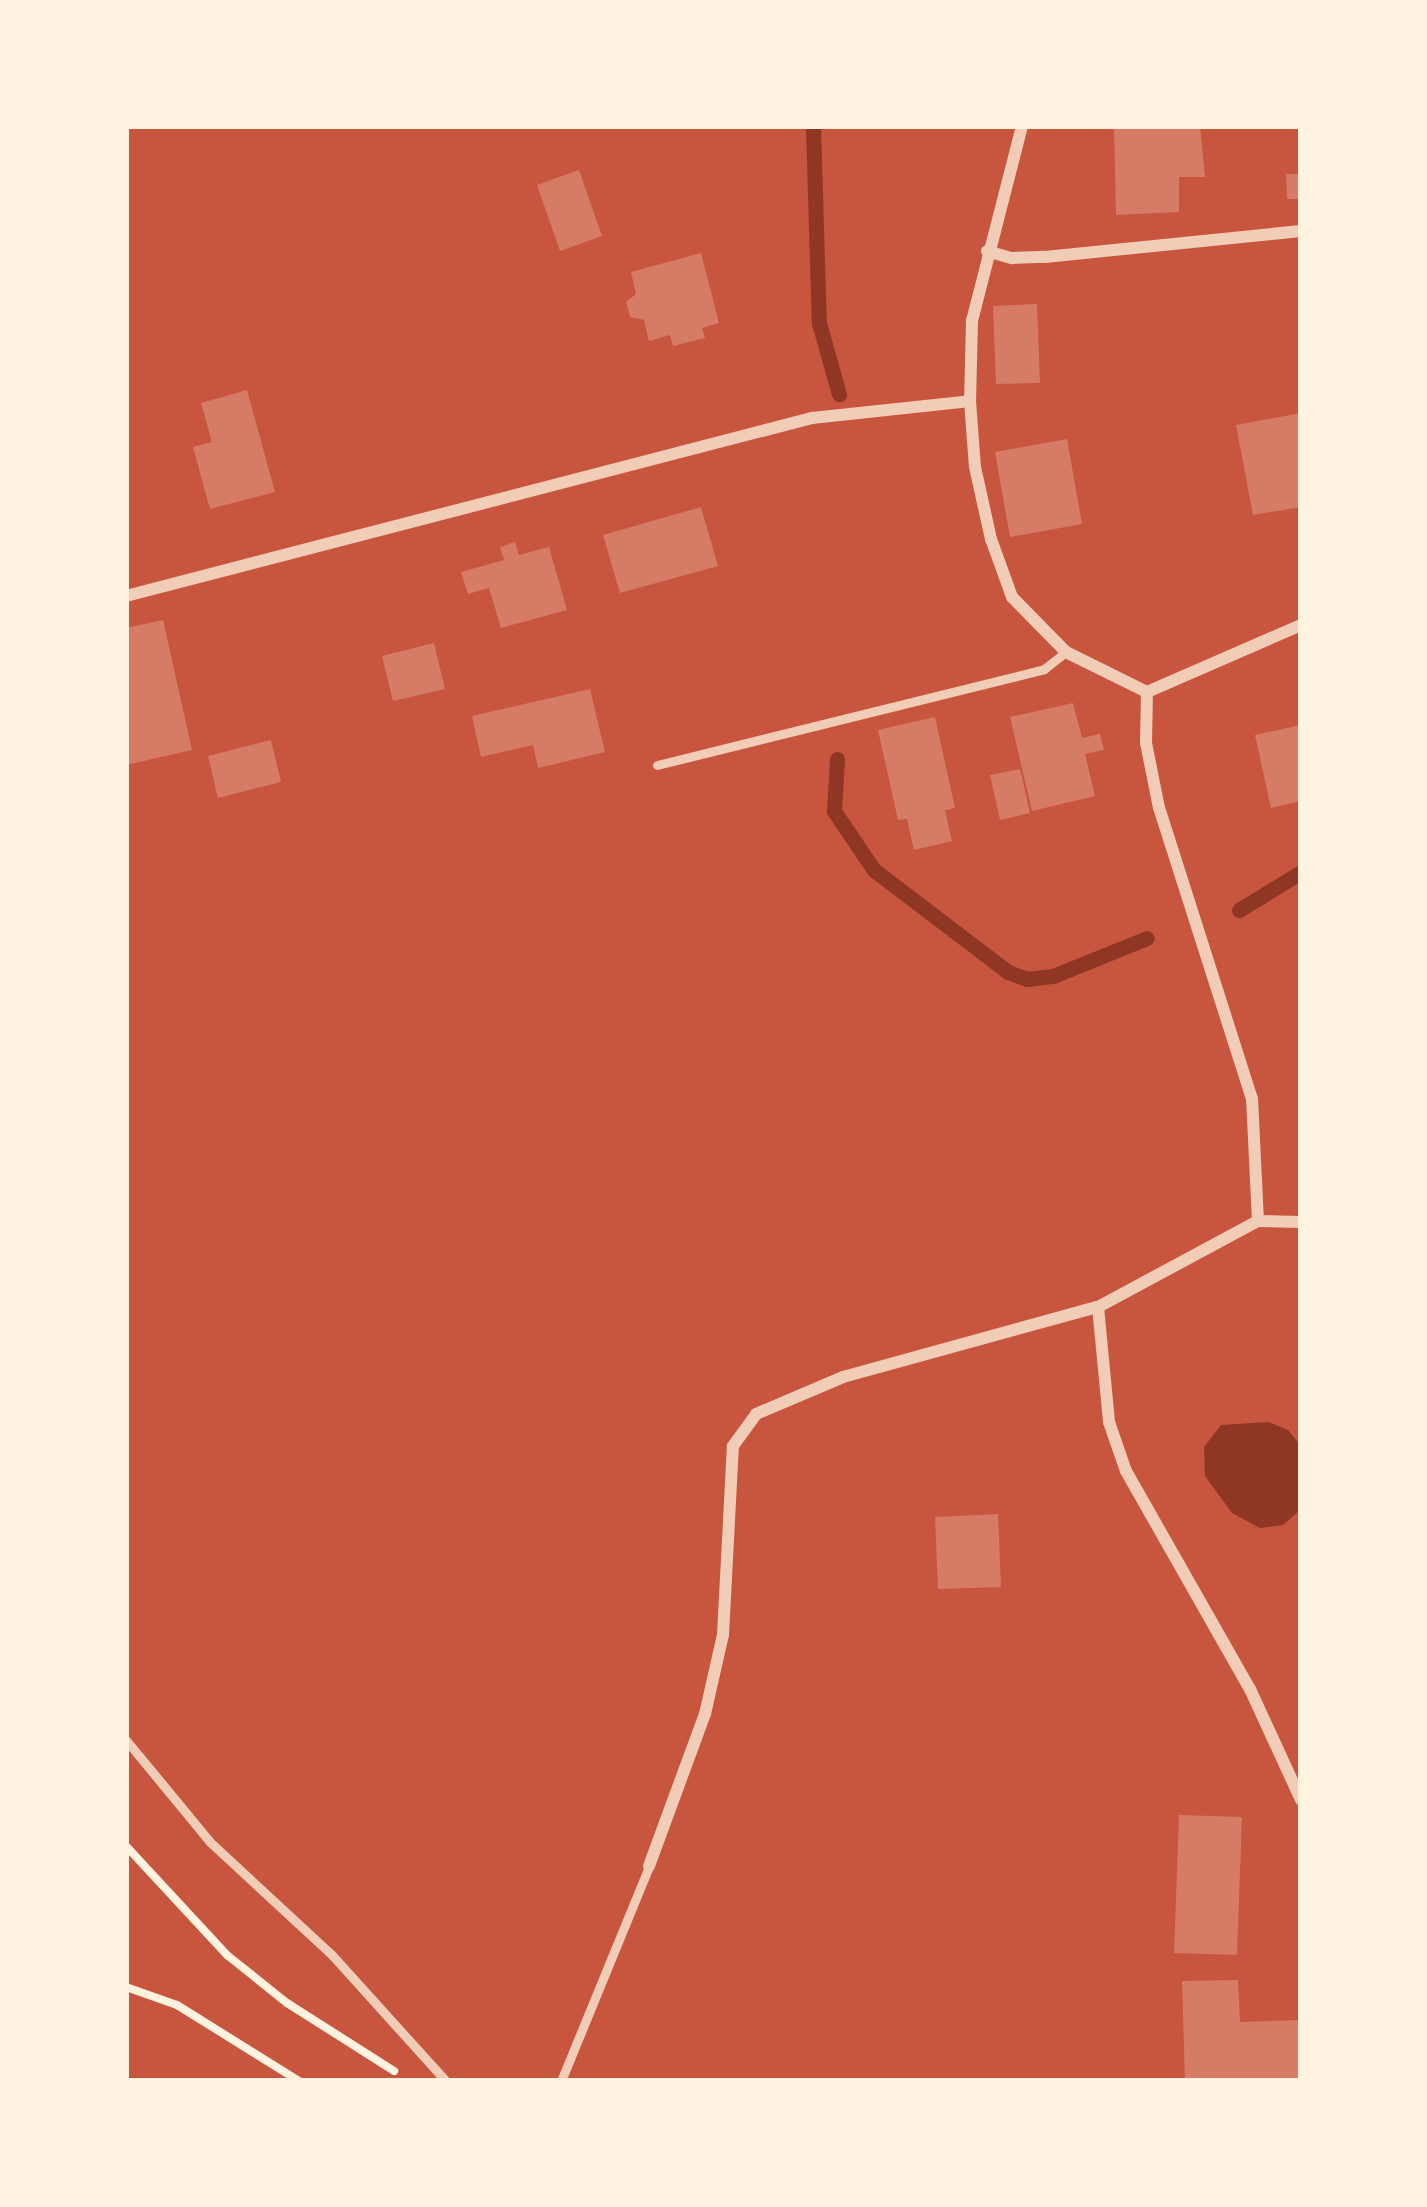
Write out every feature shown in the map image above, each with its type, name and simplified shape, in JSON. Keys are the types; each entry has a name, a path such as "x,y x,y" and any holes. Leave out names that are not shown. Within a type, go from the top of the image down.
{"street":[{"path":"1022,126 972,321 970,401 975,467 1012,597 1066,652 1147,692 1301,625"},
{"path":"987,251 1012,258 1045,257 1301,231"},
{"path":"126,596 812,418 970,401"},
{"path":"1147,692 1146,743 1159,808 1252,1099 1258,1221"},
{"path":"649,1866 705,1714 719,1654 730,1564 733,1446 756,1414 843,1377 1098,1307 1258,1221 1301,1222"},
{"path":"1098,1307 1109,1422 1126,1471 1250,1689 1301,1800"}],"lane":[{"path":"657,765 1044,669 1066,652"},
{"path":"126,1740 210,1842 332,1954 446,2081"},
{"path":"561,2081 649,1866"}],"path":[{"path":"126,1846 227,1955 349,2046 412,2081"},
{"path":"126,1987 177,2006 299,2081"}],"shaded area":[{"path":"1269,1422 1288,1430 1301,1446 1301,1509 1283,1525 1260,1528 1232,1513 1205,1476 1204,1447 1221,1425"}],"building":[{"path":"1114,126 1200,126 1205,177 1179,177 1179,212 1116,215"},
{"path":"579,170 602,236 560,251 537,185"},
{"path":"1286,174 1301,174 1301,199 1287,199"},
{"path":"701,253 719,323 702,328 705,338 673,346 670,335 649,341 644,320 630,317 626,302 636,294 631,272"},
{"path":"1037,304 1040,383 996,384 993,306"},
{"path":"247,390 275,492 210,509 193,447 212,442 201,403"},
{"path":"1301,413 1301,507 1253,515 1236,425"},
{"path":"1067,439 1082,524 1010,537 995,452"},
{"path":"701,507 718,566 620,593 603,535"},
{"path":"515,542 519,555 549,547 567,610 501,628 489,588 468,594 461,572 504,560 500,547"},
{"path":"163,620 192,750 126,765 126,628"},
{"path":"434,643 445,689 393,701 382,656"},
{"path":"590,689 605,752 538,768 533,745 481,757 472,716"},
{"path":"1073,703 1082,738 1100,734 1104,750 1085,754 1095,796 1032,811 1010,717"},
{"path":"935,717 955,808 945,810 952,841 914,850 907,819 898,820 878,730"},
{"path":"1301,725 1301,801 1271,808 1255,735"},
{"path":"271,740 281,782 218,798 208,756"},
{"path":"1020,769 1030,813 1000,820 990,775"},
{"path":"998,1514 1001,1587 938,1589 935,1517"},
{"path":"1179,1815 1242,1817 1237,1955 1174,1953"},
{"path":"1238,1980 1240,2022 1301,2020 1301,2081 1185,2081 1182,1981"}],"waterway":[{"path":"813,126 819,323 839,394"},
{"path":"837,759 834,811 874,870 1008,972 1027,979 1053,976 1147,938"},
{"path":"1239,910 1301,872"}]}
